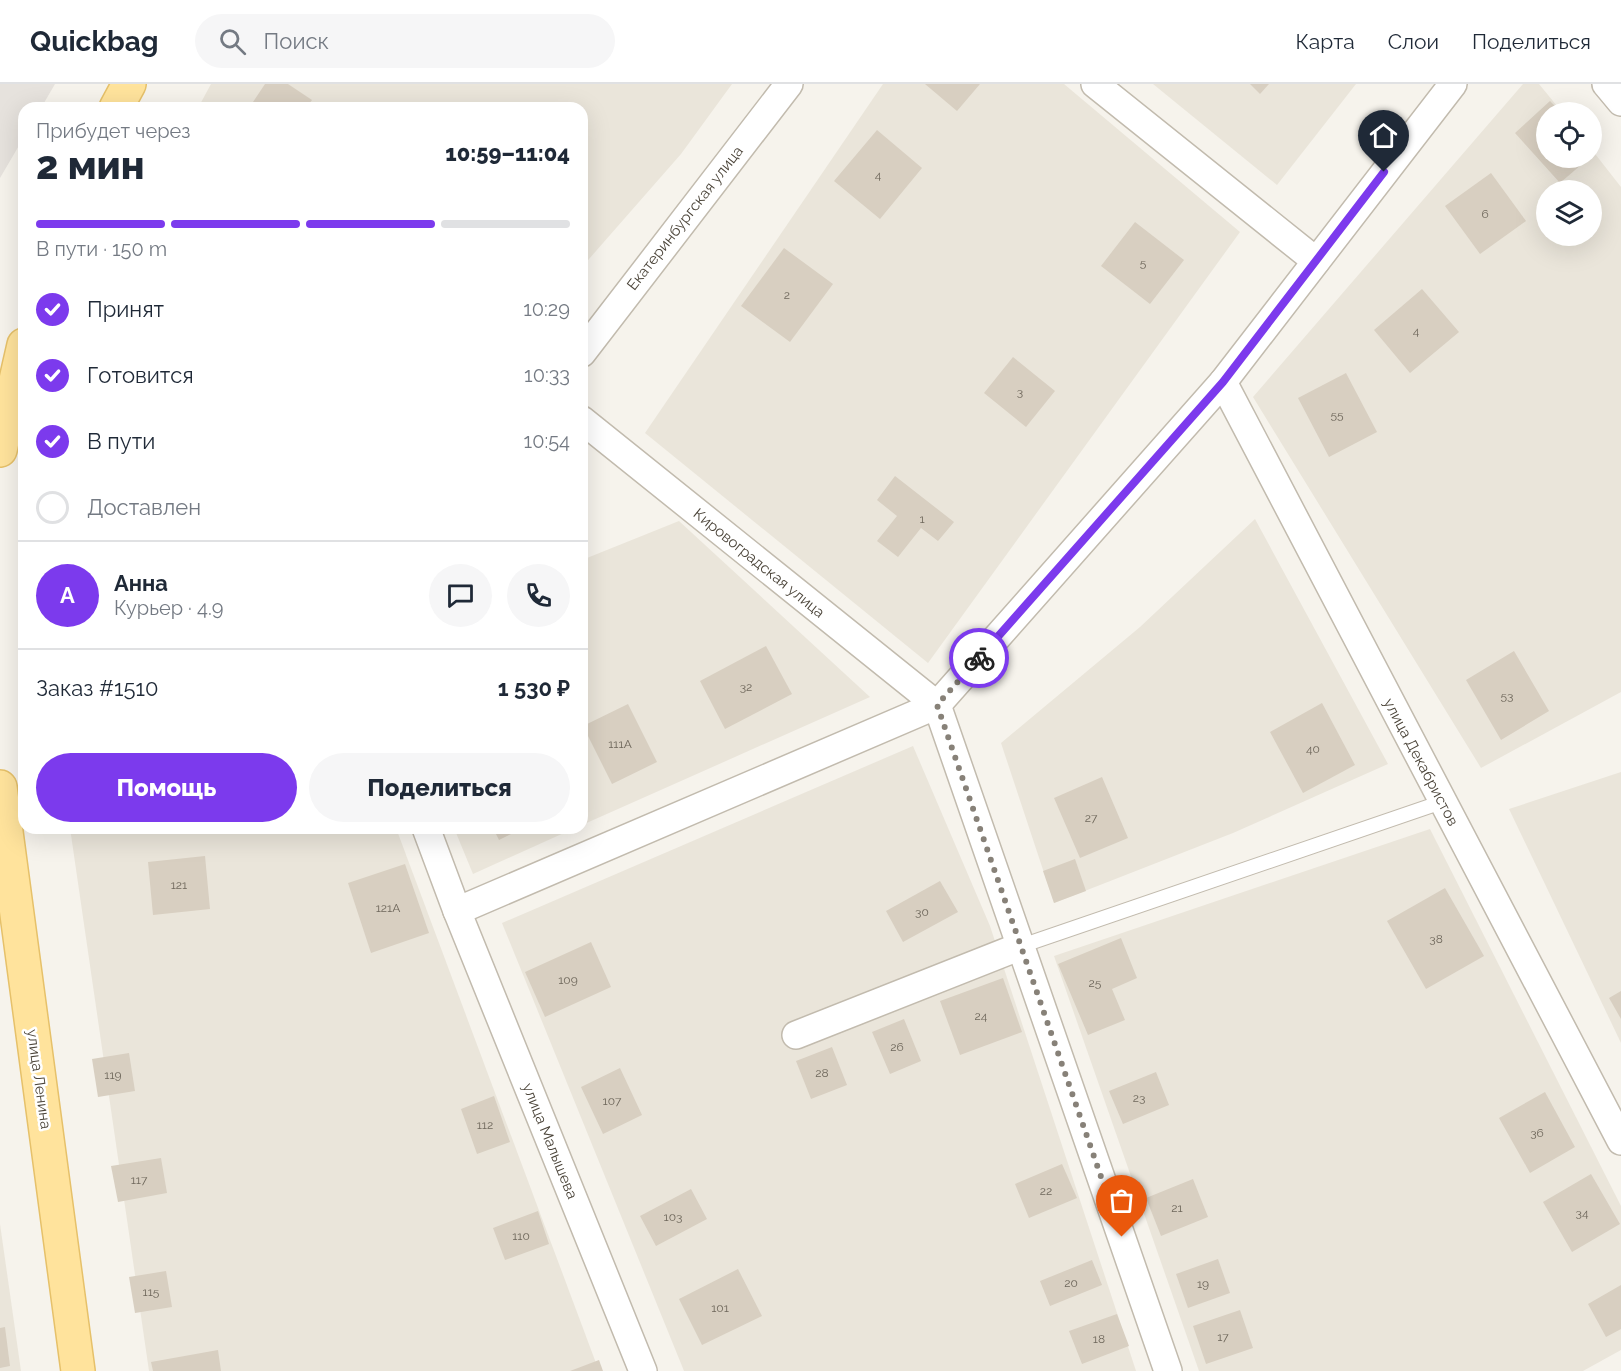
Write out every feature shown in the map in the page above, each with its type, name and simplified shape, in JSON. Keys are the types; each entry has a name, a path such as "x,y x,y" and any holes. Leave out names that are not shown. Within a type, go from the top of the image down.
{"main road":[{"path":"119,102 129,84"},
{"path":"0,450 6,392 18,361"},
{"name":"улица Ленина","path":"0,787 78,1371"}],"street":[{"name":"Екатеринбургская улица","path":"588,345 789,84"},
{"path":"1095,84 1316,261"},
{"path":"457,911 937,705 1223,382 1453,84"},
{"path":"1606,84 1621,102"},
{"name":"улица Декабристов","path":"1223,382 1621,1141"},
{"name":"Кировоградская улица","path":"588,425 937,705"},
{"path":"937,705 1168,1371"},
{"name":"улица Малышева","path":"428,834 457,911 643,1371"},
{"path":"796,1035 1021,946"}],"lane":[{"path":"1021,946 1442,802"}],"shaded area":[{"path":"0,84 55,84 44,102 18,102 18,147 0,178"},
{"path":"211,84 732,84 681,154 588,260 588,102 201,102"},
{"path":"883,84 1064,84 1240,232 928,663 645,433"},
{"path":"1153,84 1356,84 1277,185"},
{"path":"1523,84 1539,84 1554,102 1536,102 1536,168 1602,168 1602,163 1621,187 1621,692 1481,768 1253,397"},
{"path":"1255,519 1388,764 1233,833 1054,903 1001,743 1140,627"},
{"path":"679,521 870,697 588,822 588,558"},
{"path":"913,746 990,926 1136,1371 684,1371 502,923"},
{"path":"1621,772 1621,1043 1509,809"},
{"path":"1430,829 1621,1206 1621,1350 1583,1371 1199,1371 1054,956"},
{"path":"71,834 398,834 599,1371 149,1371"},
{"path":"456,834 562,834 473,874"},
{"path":"0,1224 21,1371 0,1371"}],"building":[{"path":"265,84 288,84 312,100 310,102 253,102"},
{"path":"925,84 980,84 957,111"},
{"path":"1250,84 1269,84 1260,94"},
{"path":"1536,114 1536,156 1515,133"},
{"path":"877,130 922,168 880,219 834,181"},
{"path":"1546,168 1577,168 1563,180 1557,180"},
{"path":"1491,173 1526,221 1480,254 1445,206"},
{"path":"1135,222 1184,260 1150,304 1101,266"},
{"path":"784,248 833,284 790,342 741,306"},
{"path":"1422,289 1459,332 1410,373 1374,330"},
{"path":"1013,357 1055,391 1026,427 984,393"},
{"path":"1346,373 1377,432 1329,457 1298,398"},
{"path":"895,476 954,522 938,541 921,528 898,557 877,541 897,516 877,500"},
{"path":"766,646 792,694 725,729 700,681"},
{"path":"1514,651 1549,711 1501,740 1466,680"},
{"path":"1322,703 1355,765 1303,793 1270,732"},
{"path":"628,704 657,762 612,784 588,736 588,724"},
{"path":"1102,777 1128,838 1080,858 1054,798"},
{"path":"496,834 511,834 499,840"},
{"path":"205,856 210,909 153,915 148,862"},
{"path":"1075,859 1086,891 1054,903 1043,871"},
{"path":"405,864 429,933 371,953 348,883"},
{"path":"940,881 958,912 903,942 886,911"},
{"path":"1445,888 1484,956 1426,989 1387,921"},
{"path":"1121,938 1137,978 1112,989 1125,1020 1088,1035 1058,964"},
{"path":"591,942 611,987 545,1017 525,972"},
{"path":"1003,978 1022,1032 960,1055 940,1001"},
{"path":"1621,991 1621,1019 1609,998"},
{"path":"904,1019 921,1061 890,1074 872,1032"},
{"path":"832,1047 847,1085 811,1099 796,1061"},
{"path":"129,1053 135,1091 98,1097 92,1059"},
{"path":"620,1068 642,1115 603,1134 581,1087"},
{"path":"1156,1072 1169,1105 1123,1124 1109,1091"},
{"path":"1545,1092 1575,1147 1530,1173 1499,1118"},
{"path":"494,1096 510,1142 477,1154 461,1109"},
{"path":"161,1158 167,1193 118,1202 111,1166"},
{"path":"1062,1164 1077,1198 1029,1218 1015,1184"},
{"path":"1591,1174 1620,1224 1572,1252 1543,1202"},
{"path":"1193,1179 1208,1217 1161,1236 1146,1198"},
{"path":"691,1189 707,1219 656,1246 640,1216"},
{"path":"538,1211 549,1244 505,1260 493,1228"},
{"path":"1218,1259 1230,1293 1188,1308 1176,1274"},
{"path":"1092,1260 1102,1285 1050,1306 1040,1281"},
{"path":"738,1269 762,1316 702,1345 679,1299"},
{"path":"166,1271 172,1307 135,1313 129,1277"},
{"path":"1621,1285 1621,1329 1606,1337 1588,1304"},
{"path":"1240,1310 1253,1348 1206,1364 1193,1326"},
{"path":"1117,1314 1129,1346 1082,1364 1069,1331"},
{"path":"5,1327 10,1366 0,1368 0,1328"},
{"path":"218,1350 221,1371 153,1371 151,1362"},
{"path":"599,1360 603,1371 570,1371"}],"way so far":[{"path":"979,658 937,705 1122,1237"}],"route":[{"path":"979,658 1223,382 1384,172"}]}
